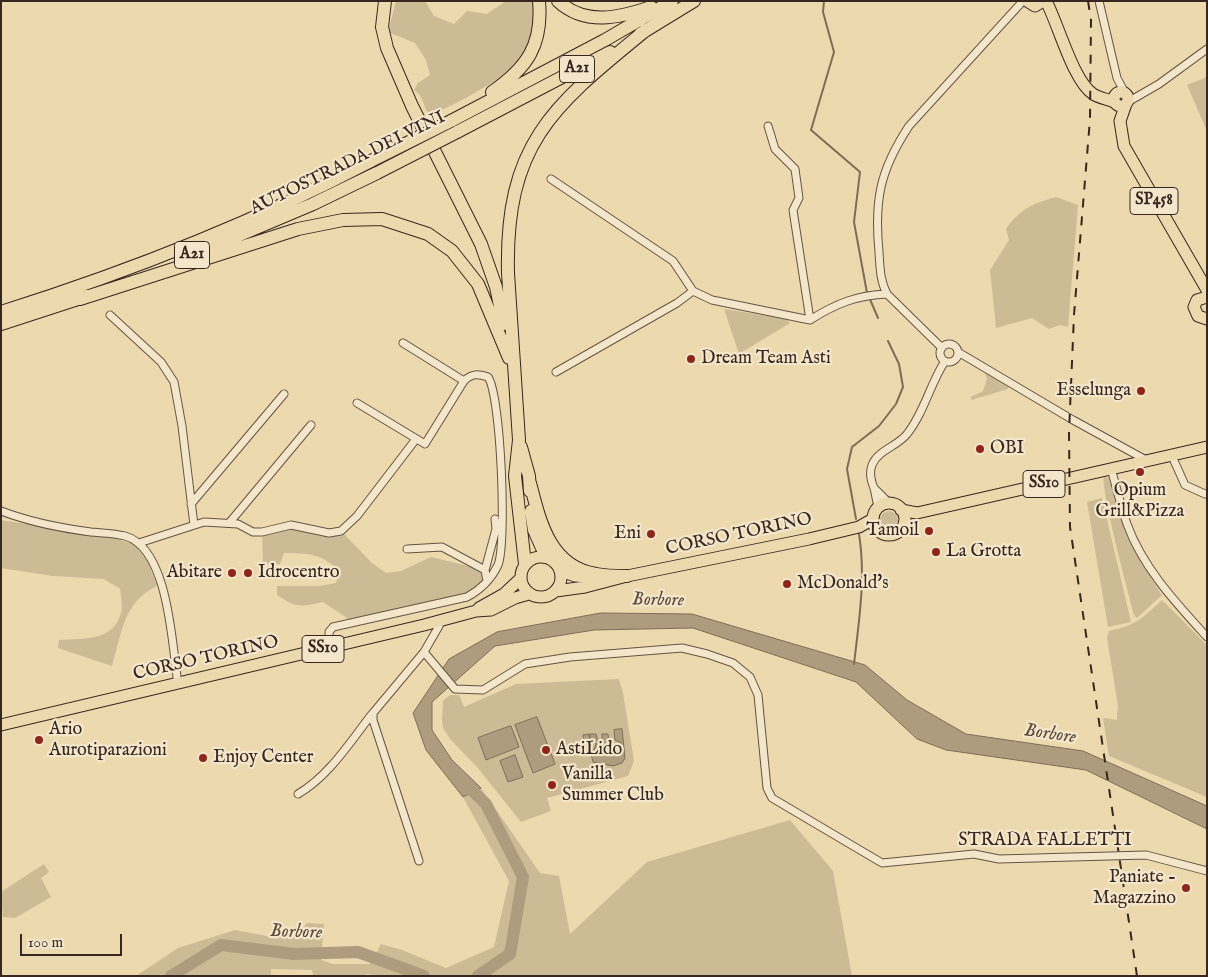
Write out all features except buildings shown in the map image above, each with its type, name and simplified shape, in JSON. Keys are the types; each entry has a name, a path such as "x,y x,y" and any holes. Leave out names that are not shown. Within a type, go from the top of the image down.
{"highway":[{"path":"385,1 382,27 387,48 486,256 496,287 513,369"},
{"path":"454,126 519,70 534,49 541,22 539,1"},
{"path":"558,1 569,11 592,18 622,17 662,1"},
{"name":"AUTOSTRADA DEI VINI","path":"1,324 80,299 220,244 313,204 377,173 454,126 672,1"},
{"name":"AUTOSTRADA DEI VINI","path":"1,312 74,289 215,234 306,195 371,161 454,126 610,52 694,1"},
{"path":"627,576 596,574 577,568 565,561 553,548 544,532 519,440 513,369 508,246 514,194 524,158 536,136 571,93 646,30"},
{"path":"80,299 298,229 358,218 382,219 410,226 437,239 468,269 478,284 513,369"},
{"path":"519,440 515,476 525,564"},
{"path":"530,483 534,530 546,557"}],"main road":[{"path":"1029,4 1051,15 1073,65 1089,91 1121,98"},
{"name":"SP458","path":"1121,98 1121,138 1136,170 1207,290"},
{"path":"1200,277 1202,299 1194,307 1196,313 1201,318 1207,318"},
{"name":"SS10","path":"890,504 901,510 917,513 1207,447"},
{"path":"875,524 878,508 890,504"},
{"path":"901,510 904,523"},
{"name":"SS10","path":"875,524 884,534 894,534 917,513"},
{"name":"CORSO TORINO","path":"476,610 490,610 515,598 529,594 546,597 556,590 585,588 627,576 875,524"},
{"path":"529,594 520,579 525,564 534,558 546,557"},
{"name":"CORSO TORINO","path":"546,557 555,562 561,571 576,576 595,578 627,576"},
{"path":"556,590 560,585 561,571"},
{"name":"CORSO TORINO","path":"1,725 438,622 476,610 504,594 520,579"}],"street":[{"path":"1099,1 1121,98 1140,96 1207,49"},
{"path":"942,348 883,294 876,215 880,185 893,150 908,126 1029,4"},
{"path":"768,126 775,149 795,170 799,198 793,210 810,320"},
{"path":"551,179 673,261 693,291 712,300 810,320 837,303 859,296 883,294"},
{"path":"556,372 637,324 677,303 693,291"},
{"path":"110,315 161,362 174,382 182,426 194,526"},
{"path":"403,343 464,381"},
{"path":"945,361 940,353 942,348 950,344 956,347 958,352 1073,420 1146,460"},
{"path":"945,361 956,360 958,352"},
{"path":"878,508 871,472 875,460 902,440 916,423 928,392 945,361"},
{"path":"329,648 329,632 333,628 467,597 482,589 498,565 502,542 500,467 494,392 488,377 479,374 469,376 464,381 425,444 357,403"},
{"path":"191,504 284,394"},
{"path":"230,522 310,425"},
{"path":"139,542 204,522 230,522 254,532 291,525 329,533 341,531 357,516 416,439"},
{"path":"1171,454 1185,485 1205,494"},
{"path":"1111,468 1128,525 1149,567 1178,605 1207,637"},
{"path":"874,488 890,504"},
{"path":"1,511 36,522 125,536 139,542 155,567 162,584 178,684"},
{"path":"487,581 485,570 496,529 495,519"},
{"path":"407,549 442,547 485,570"},
{"path":"298,794 310,787 327,770 424,652 439,626 438,622"},
{"name":"STRADA FALLETTI","path":"424,652 455,689 483,690 525,664 627,651 682,648 733,663 750,677 758,695 768,788 772,798 882,863 974,854 999,859 1146,855 1207,871"},
{"path":"373,713 378,738 419,861"}],"shaded area":[{"path":"396,1 425,1 434,16 454,24 467,11 487,14 506,1 535,1 536,24 530,43 519,59 504,74 468,97 431,116 420,95 414,90 418,83 430,75 426,60 415,43 388,32"},
{"path":"1207,77 1207,131 1187,85"},
{"path":"1056,197 1078,205 1068,327 1060,325 1049,329 1032,318 996,328 990,270 1009,240 1006,229 1022,211"},
{"path":"724,309 787,319 790,323 739,354"},
{"path":"985,373 1008,386 1008,389 971,400 971,397 983,391 987,379"},
{"path":"1104,477 1109,478 1137,553 1162,595 1137,618 1134,615 1116,543 1106,500"},
{"path":"1102,498 1131,622 1108,627 1087,502"},
{"path":"889,511 895,514 898,520 895,526 889,529 883,526 880,520 883,514"},
{"path":"1,520 114,538 129,543 142,552 150,566 157,586 137,601 130,610 112,666 58,648 59,640 96,637 111,629 122,611 120,589 104,579 53,576 1,568"},
{"path":"291,525 341,531 372,563 386,573 401,571 431,557 480,569 487,581 467,597 353,622 323,602 299,605 277,595 277,586 319,586 336,583 339,571 321,558 300,553 284,553 280,564 263,565 262,532"},
{"path":"1162,600 1207,645 1207,797 1109,756 1103,718 1117,720 1118,706 1107,638 1109,631 1133,624"},
{"path":"601,613 692,614 865,665 907,700 966,734 1083,751 1207,806 1207,829 1086,770 946,750 917,739 856,682 693,628 594,630 495,646 432,702 432,730 452,760 481,788 463,797 426,750 413,713 449,659 497,632"},
{"name":"AstiLido","path":"619,679 634,761 628,776 547,798 551,811 521,822 477,767 450,739 443,728 443,701 450,695 459,695 464,707 516,684"},
{"path":"537,717 555,764 533,773 515,725"},
{"path":"511,726 519,747 486,760 478,738"},
{"path":"622,729 625,758 622,763 613,766 593,762 591,754 587,750 590,746 594,750 596,744 595,742 584,743 583,735 589,734 590,739 590,734 596,734 598,742 602,740 602,734 608,734 609,743 604,745 602,743 601,745 605,747 620,746 621,743 615,740 614,730"},
{"path":"515,755 523,777 508,782 500,761"},
{"path":"481,788 540,873 559,876 570,934 647,862 790,820 833,871 852,976 379,976 367,974 364,976 313,976 312,970 271,969 271,976 136,976 178,948 235,930 272,937 296,937 307,923 324,924 321,960 333,964 370,964 381,944 402,950 446,968 494,947 509,881 463,797"},
{"path":"44,864 49,872 41,878 51,897 15,918 3,917 1,892"}],"waterway":[{"path":"824,1 823,12 834,52 811,130 860,172 854,222 867,293"},
{"path":"869,297 878,318"},
{"path":"856,519 847,469 852,447 879,426 896,404 903,387 899,364 888,341"},
{"path":"854,664 862,583 859,534"},
{"name":"Borbore","path":"462,781 486,804 523,877 510,954 478,976"},
{"name":"Borbore","path":"171,976 221,945 294,954 358,952 424,976"}],"railway":[{"path":"1088,1 1091,20 1090,119 1074,315 1069,433 1070,527 1137,976"}],"place":[{"name":"Dream Team Asti","path":"691,359"},
{"name":"Esselunga","path":"1141,391"},
{"name":"OBI","path":"980,449"},
{"name":"Opium Grill&Pizza","path":"1140,472"},
{"name":"Tamoil","path":"929,531"},
{"name":"Eni","path":"651,534"},
{"name":"La Grotta","path":"936,552"},
{"name":"Abitare","path":"232,573"},
{"name":"Idrocentro","path":"248,573"},
{"name":"McDonald's","path":"787,584"},
{"name":"Ario Aurotiparazioni","path":"39,740"},
{"name":"AstiLido","path":"546,750"},
{"name":"Enjoy Center","path":"203,758"},
{"name":"Vanilla Summer Club","path":"552,785"},
{"name":"Paniate - Magazzino","path":"1186,888"}]}
